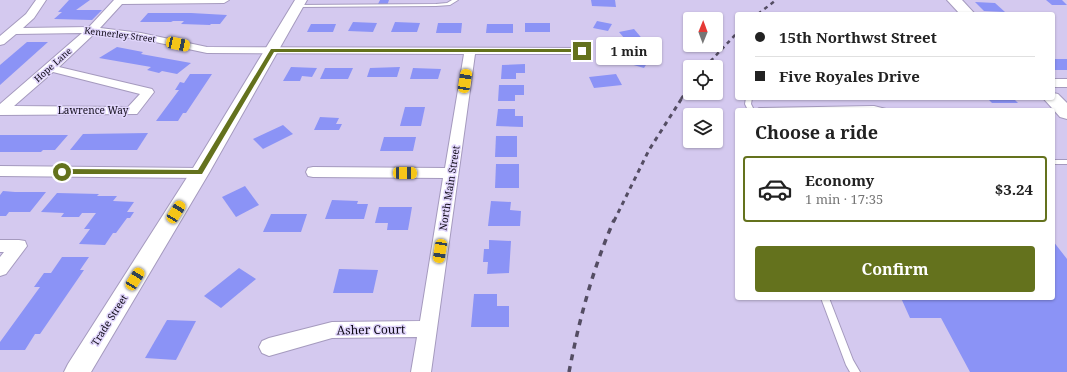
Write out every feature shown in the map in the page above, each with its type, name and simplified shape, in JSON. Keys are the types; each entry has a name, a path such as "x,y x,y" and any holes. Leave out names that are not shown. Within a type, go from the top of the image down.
{"main road":[{"path":"954,0 966,12"},
{"path":"1054,100 1067,113"}],"street":[{"path":"0,42 30,16 41,0"},
{"path":"120,1 224,0"},
{"name":"Hope Lane","path":"0,110 50,68 120,1"},
{"name":"Trade Street","path":"78,372 200,172 273,50 299,3"},
{"name":"Kennerley Street","path":"14,31 90,30 141,36 207,50 232,52 273,50 582,51"},
{"name":"North Main Street","path":"421,372 470,51"},
{"name":"Lawrence Way","path":"0,110 132,111 148,92 50,68"},
{"path":"1055,83 1067,83"},
{"path":"0,171 200,172"},
{"path":"313,172 452,173"},
{"path":"0,246 19,246 0,269"},
{"name":"Asher Court","path":"269,348 332,330 428,329"}],"lane":[{"path":"299,3 436,5 448,4 456,0"},
{"path":"1055,162 1067,162"},
{"path":"827,300 849,362 855,372"}],"building":[{"path":"69,0 90,0 76,10 102,10 92,20 54,19 62,12 58,12"},
{"path":"380,0 389,0 387,6 377,6"},
{"path":"591,0 615,0 616,7 592,6"},
{"path":"1046,0 1062,0 1067,5 1052,5"},
{"path":"975,2 995,3 1005,12 984,11"},
{"path":"148,13 227,15 220,24 210,25 181,24 184,21 140,22"},
{"path":"597,21 612,24 608,31 593,28"},
{"path":"353,22 377,23 373,32 348,31"},
{"path":"395,22 420,23 417,32 391,32"},
{"path":"438,23 462,23 461,33 436,33"},
{"path":"525,23 550,23 550,32 525,32"},
{"path":"311,24 336,24 333,32 307,32"},
{"path":"487,24 513,24 513,33 486,33"},
{"path":"634,29 645,42 630,45 619,32"},
{"path":"27,42 48,42 0,85 0,65"},
{"path":"117,47 143,52 141,54 191,63 177,74 162,71 159,73 147,70 151,67 99,58"},
{"path":"632,50 646,53 643,59 649,60 644,68 623,62"},
{"path":"1055,59 1067,59 1067,70 1055,70"},
{"path":"525,64 525,73 516,73 516,79 501,79 502,65"},
{"path":"291,67 317,68 312,77 302,76 300,81 283,81"},
{"path":"400,67 397,77 367,77 370,68"},
{"path":"325,68 353,68 348,79 320,79"},
{"path":"413,68 441,69 438,79 410,79"},
{"path":"190,74 212,74 186,113 183,113 178,121 156,121 179,90 175,90 180,82 184,83"},
{"path":"616,74 622,85 594,88 589,77"},
{"path":"499,85 524,85 524,95 515,95 515,101 498,101"},
{"path":"989,100 1015,100 1018,103 992,103"},
{"path":"405,107 425,107 421,126 400,126"},
{"path":"498,109 515,109 515,116 523,116 523,127 496,126"},
{"path":"320,117 339,118 336,124 342,124 339,130 314,130"},
{"path":"283,125 293,134 263,149 253,139"},
{"path":"148,133 137,150 70,150 83,134"},
{"path":"0,135 68,135 55,150 43,150 41,152 0,152"},
{"path":"496,136 517,136 517,157 495,157"},
{"path":"384,137 416,137 413,151 380,151"},
{"path":"496,164 519,164 519,188 495,188"},
{"path":"245,186 259,205 236,217 222,197"},
{"path":"3,191 46,192 30,212 9,212 6,216 0,216 0,195"},
{"path":"57,193 117,196 113,201 134,202 127,212 134,212 130,218 127,218 116,233 113,233 105,245 79,244 90,229 84,229 96,213 82,213 79,217 61,217 64,213 41,212"},
{"path":"332,200 358,201 357,204 368,204 364,219 325,219"},
{"path":"491,201 511,202 510,210 521,211 520,226 488,226"},
{"path":"379,207 412,207 408,230 387,230 388,223 375,223"},
{"path":"271,214 307,214 301,232 263,232"},
{"path":"489,240 511,241 509,273 487,274 488,262 483,262 484,249 489,249"},
{"path":"1055,244 1067,259 1067,372 970,372 941,318 910,318 902,300 1055,300"},
{"path":"62,257 89,257 80,270 84,270 40,334 35,334 25,350 0,350 0,342 40,287 34,287 44,273 51,273"},
{"path":"239,268 256,279 221,308 204,296"},
{"path":"339,269 378,270 373,293 333,293"},
{"path":"474,294 497,294 497,306 509,306 509,327 471,327"},
{"path":"167,320 196,321 176,360 145,358"}],"railway":[{"path":"761,12 776,0"},
{"path":"712,60 735,35"},
{"path":"614,221 649,150 682,98"},
{"path":"569,372 587,294 606,238 614,220"}],"route":[{"path":"62,172 200,172 273,50 582,51"}]}
